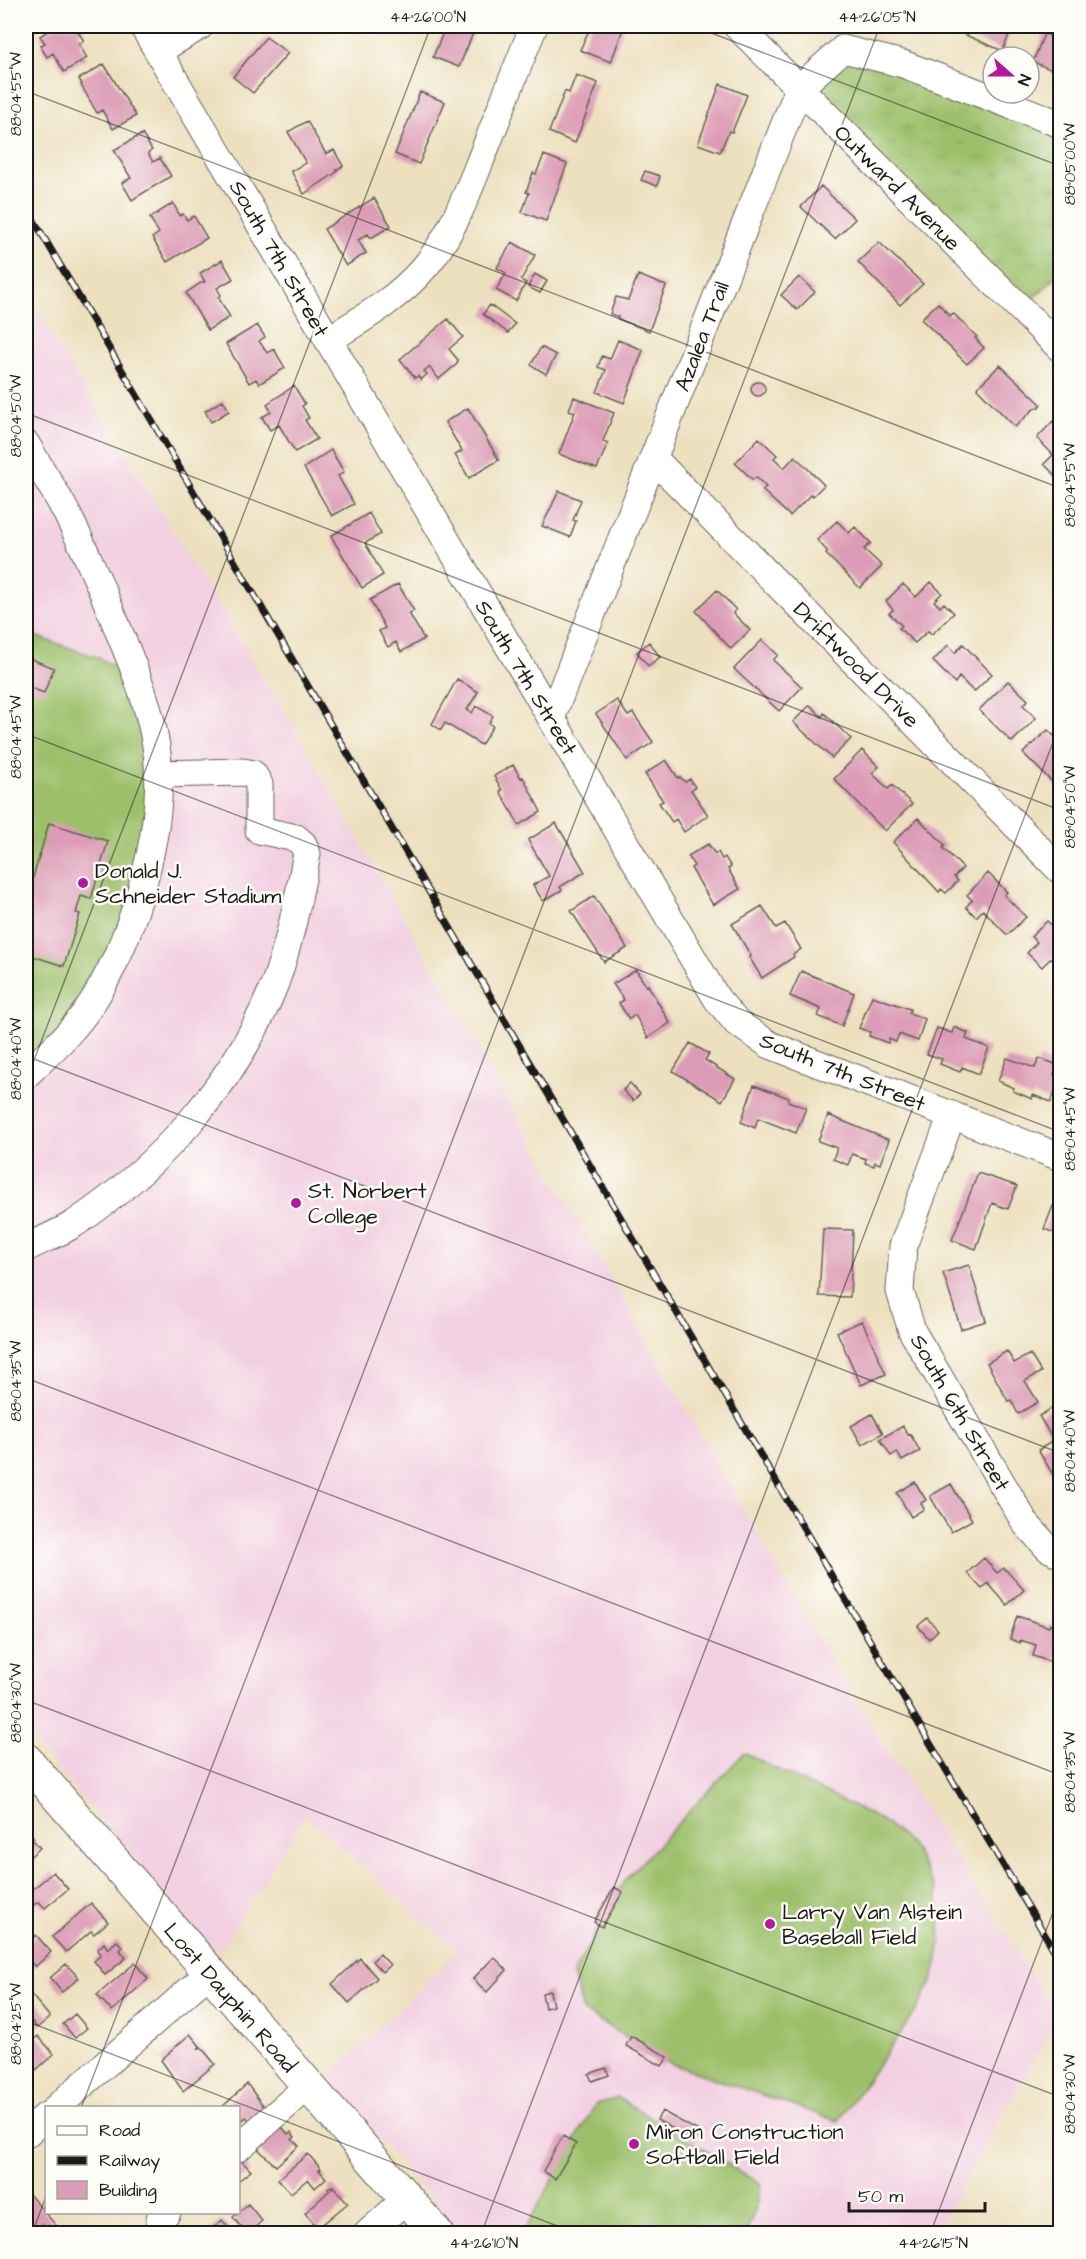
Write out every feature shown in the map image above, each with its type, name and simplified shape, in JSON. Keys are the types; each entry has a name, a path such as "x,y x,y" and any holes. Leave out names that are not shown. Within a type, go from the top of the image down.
{"main road":[{"name":"Lost Dauphin Road","path":"26,1760 436,2234"}],"street":[{"name":"South 7th Street","path":"143,26 717,999 736,1023 770,1045 1060,1157"},
{"path":"158,51 200,26"},
{"path":"328,340 381,308 401,291 424,269 446,238 463,206 534,26"},
{"name":"Outward Avenue","path":"737,26 1060,348"},
{"name":"Azalea Trail","path":"551,718 799,88 843,49 903,64 1060,124"},
{"path":"26,444 66,513 99,584 139,681 156,746 159,792 149,854 135,912 118,952 96,997 74,1028 26,1075"},
{"name":"Driftwood Drive","path":"653,458 1060,870"},
{"path":"26,1248 73,1225 122,1189 165,1149 200,1108 228,1073 252,1032 274,985 293,926 307,854 303,844 296,838 259,830 259,784 253,774 243,772 158,774"},
{"name":"South 6th Street","path":"952,1115 903,1246 900,1291 912,1331 1026,1524 1048,1548 1060,1554"},
{"path":"58,2106 209,1973"},
{"path":"240,2146 308,2085"},
{"path":"26,2134 45,2117"},
{"path":"367,2234 406,2199"}],"shaded area":[{"name":"St. Norbert College","path":"26,294 299,736 836,1670 1058,2016 936,2233 462,2233 327,2080 458,1951 305,1815 218,1954 26,1732"}],"green space":[{"path":"843,49 981,97 981,105 1005,105 1060,124 1060,274 1021,309 799,88"},
{"name":"Donald J. Schneider Stadium","path":"26,633 99,658 139,681 152,840 87,1009 26,1073"},
{"name":"Larry Van Alstein Baseball Field","path":"744,1753 881,1820 911,1844 935,1888 941,1940 932,1981 916,2011 838,2121 669,2063 583,2011 573,1974 624,1881"},
{"name":"Miron Construction Softball Field","path":"618,2098 761,2184 758,2202 746,2233 522,2234 596,2104"}],"building":[{"path":"53,26 83,26 85,28 78,32 84,41 79,44 87,58 64,72 53,53 47,57 40,46 45,43 40,36"},
{"path":"444,26 476,26 459,67 433,57"},
{"path":"591,26 624,26 611,62 580,50"},
{"path":"952,26 1012,26 1005,45 989,45 963,34 964,30"},
{"path":"1044,34 1060,40 1060,73 1041,65 1040,45"},
{"path":"266,37 288,53 253,93 233,77"},
{"path":"104,64 136,116 113,129 102,110 97,113 79,79"},
{"path":"576,75 598,83 575,143 549,132 565,91 569,93"},
{"path":"720,84 747,95 732,132 729,131 720,152 698,144"},
{"path":"420,92 445,102 419,164 395,154"},
{"path":"307,121 326,154 334,150 343,166 304,194 291,171 306,163 288,132"},
{"path":"142,134 152,150 148,153 153,162 160,158 171,176 132,200 122,183 131,178 114,150"},
{"path":"544,155 567,164 546,221 522,212 533,173 536,174"},
{"path":"645,171 660,176 657,186 641,180"},
{"path":"821,186 855,219 835,239 801,207"},
{"path":"374,198 391,226 371,238 368,234 358,240 366,253 346,266 324,229"},
{"path":"173,203 180,216 183,214 187,220 194,216 207,238 167,262 152,238 159,233 150,218"},
{"path":"512,242 535,255 521,280 526,283 516,301 496,290 506,273 497,268"},
{"path":"879,242 923,284 900,305 858,262"},
{"path":"222,260 233,279 217,288 221,295 218,297 230,317 208,330 186,293 205,282 200,273"},
{"path":"535,274 547,281 540,293 528,287"},
{"path":"638,275 666,286 649,331 610,314 616,297 628,300"},
{"path":"799,277 815,292 797,310 781,295"},
{"path":"938,303 950,316 953,313 977,337 975,338 984,348 967,364 921,319"},
{"path":"490,305 515,324 508,333 483,314"},
{"path":"448,319 463,337 449,349 458,360 457,364 439,379 429,367 424,371 427,374 421,380 418,376 415,378 400,359"},
{"path":"257,325 265,337 259,341 267,353 274,349 285,368 259,384 256,379 249,383 226,344"},
{"path":"618,340 643,350 624,403 597,392 606,370 598,367 602,356 610,359"},
{"path":"541,347 556,355 546,374 531,365"},
{"path":"1000,365 1041,404 1015,427 977,388"},
{"path":"755,382 761,382 765,389 761,396 755,396 751,392 751,386"},
{"path":"294,386 305,404 302,406 309,418 305,420 317,439 295,452 279,425 270,430 262,417 271,412 267,404"},
{"path":"574,397 614,413 603,441 608,443 597,469 559,454 575,412 569,410"},
{"path":"223,400 229,411 211,422 205,411"},
{"path":"468,408 499,460 469,478 455,455 462,451 445,422"},
{"path":"1053,421 1060,428 1060,474 1057,477 1044,464 1053,455 1037,438"},
{"path":"759,438 777,455 774,458 784,468 795,456 824,485 813,496 811,494 790,516 762,490 766,487 756,477 753,480 735,463"},
{"path":"331,450 344,472 338,476 354,504 332,516 304,468"},
{"path":"559,491 581,500 573,520 576,521 570,537 542,526"},
{"path":"369,513 381,534 365,543 383,575 362,588 331,536"},
{"path":"837,521 849,533 855,527 871,543 864,549 882,566 860,588 826,554 828,552 817,540"},
{"path":"931,582 942,593 934,601 940,607 944,603 954,613 932,634 928,631 915,643 899,628 902,626 889,613 893,610 886,601 903,584 916,597"},
{"path":"398,584 414,611 409,613 424,639 401,652 396,642 388,647 379,631 385,628 370,600"},
{"path":"717,590 736,610 733,613 750,630 731,649 696,611"},
{"path":"762,640 778,655 773,660 802,687 779,711 734,669"},
{"path":"649,642 660,657 648,666 637,652"},
{"path":"963,644 992,674 974,692 959,677 955,683 933,661 948,645 955,653"},
{"path":"26,657 54,668 44,693 26,686"},
{"path":"457,679 478,692 467,710 472,713 476,706 493,716 489,723 493,726 481,745 445,723 441,730 432,724"},
{"path":"1008,681 1028,700 1023,705 1036,718 1012,742 979,710"},
{"path":"617,700 628,716 633,713 653,742 627,760 596,714"},
{"path":"810,705 822,717 824,713 851,739 832,758 793,722"},
{"path":"1048,730 1060,742 1057,748 1060,752 1060,790 1023,753"},
{"path":"862,750 879,767 872,773 888,789 892,785 912,804 885,831 834,779"},
{"path":"666,760 678,778 680,777 685,782 690,779 695,787 691,790 708,815 684,832 676,819 672,822 659,803 663,801 645,774"},
{"path":"513,765 521,778 523,777 541,812 519,825 494,776"},
{"path":"918,818 945,845 943,848 963,868 954,877 958,881 946,893 941,889 939,892 893,842"},
{"path":"49,823 108,841 91,899 81,896 76,913 80,914 64,966 26,954 26,901"},
{"path":"556,823 585,872 560,887 562,890 543,901 533,885 549,876 528,840"},
{"path":"708,844 715,854 718,852 722,859 725,857 731,867 728,869 740,889 713,905 691,868 694,866 688,856"},
{"path":"988,873 1007,892 1004,895 1026,917 1007,935 983,910 976,917 966,907 972,900 967,895"},
{"path":"594,896 627,948 604,962 571,911"},
{"path":"762,906 776,928 785,923 801,949 793,955 794,957 762,978 732,924"},
{"path":"1047,921 1060,933 1060,966 1052,957 1042,967 1027,953 1037,942 1031,937"},
{"path":"636,970 646,986 648,985 670,1023 648,1038 635,1015 629,1019 619,1003 624,1000 613,984"},
{"path":"801,971 854,993 842,1026 818,1016 821,1009 790,996"},
{"path":"872,996 910,1009 909,1013 925,1019 918,1041 899,1034 896,1042 889,1039 888,1043 869,1036 870,1032 859,1028"},
{"path":"954,1027 968,1033 966,1039 989,1048 979,1074 962,1067 960,1072 940,1064 942,1059 927,1054 937,1028 952,1033"},
{"path":"690,1043 709,1054 705,1060 735,1079 722,1101 673,1071"},
{"path":"1007,1058 1035,1068 1039,1058 1058,1065 1054,1075 1060,1078 1051,1102 1033,1095 1032,1099 1013,1091 1014,1088 998,1081"},
{"path":"630,1083 640,1094 633,1101 623,1090"},
{"path":"754,1085 789,1098 788,1101 806,1108 796,1133 758,1118 755,1128 741,1122"},
{"path":"828,1115 889,1140 880,1164 875,1162 874,1166 865,1163 866,1159 852,1154 848,1165 833,1159 837,1148 818,1141"},
{"path":"978,1173 1017,1186 1008,1209 992,1203 976,1249 952,1240"},
{"path":"1053,1206 1060,1209 1060,1235 1044,1229"},
{"path":"823,1229 853,1230 850,1297 819,1296"},
{"path":"969,1265 986,1321 961,1329 943,1273"},
{"path":"862,1321 886,1374 861,1385 837,1332"},
{"path":"1007,1351 1014,1363 1030,1354 1041,1372 1025,1381 1038,1402 1018,1414 987,1363"},
{"path":"1056,1406 1060,1414 1060,1475 1055,1478 1038,1450 1055,1440 1039,1416"},
{"path":"872,1414 883,1433 862,1445 851,1426"},
{"path":"903,1426 920,1451 902,1461 897,1452 891,1456 880,1439"},
{"path":"915,1482 926,1500 921,1503 924,1509 911,1517 897,1493"},
{"path":"951,1484 972,1520 951,1532 930,1496"},
{"path":"984,1558 997,1573 1004,1568 1024,1590 1007,1605 988,1583 982,1589 967,1573"},
{"path":"1017,1616 1049,1627 1050,1624 1057,1627 1060,1624 1060,1654 1057,1653 1054,1663 1033,1656 1036,1645 1010,1639"},
{"path":"927,1618 938,1630 929,1639 918,1626"},
{"path":"26,1831 29,1836 31,1834 34,1838 32,1839 40,1848 26,1860"},
{"path":"53,1872 68,1889 45,1908 39,1902 33,1905 26,1895"},
{"path":"614,1887 623,1892 602,1927 594,1922"},
{"path":"91,1903 108,1922 94,1934 91,1931 66,1952 52,1937"},
{"path":"36,1935 51,1952 35,1967 26,1956 26,1945"},
{"path":"117,1941 123,1947 120,1950 126,1958 105,1975 94,1961 101,1955 97,1950 104,1943 108,1949"},
{"path":"380,1954 390,1965 382,1972 372,1961"},
{"path":"494,1957 507,1970 487,1992 473,1979"},
{"path":"360,1958 377,1978 349,2003 332,1984"},
{"path":"135,1963 148,1979 112,2011 97,1995"},
{"path":"66,1964 79,1978 62,1992 50,1978"},
{"path":"27,1990 50,2017 37,2028 26,2014"},
{"path":"550,1991 553,2006 545,2008 542,1993"},
{"path":"75,2014 87,2028 75,2038 63,2024"},
{"path":"190,2034 200,2046 198,2049 201,2047 215,2064 183,2091 161,2060"},
{"path":"26,2036 31,2042 38,2036 54,2054 36,2070 26,2057"},
{"path":"631,2036 668,2057 662,2066 626,2046"},
{"path":"606,2068 609,2075 592,2081 589,2074"},
{"path":"247,2084 265,2108 250,2121 246,2117 240,2122 240,2106 223,2106"},
{"path":"662,2111 700,2132 695,2141 657,2120"},
{"path":"282,2127 288,2134 291,2132 295,2137 292,2139 299,2146 276,2166 259,2150 259,2147"},
{"path":"563,2136 576,2144 555,2179 543,2171"},
{"path":"308,2154 326,2178 315,2188 308,2179 291,2193 278,2179"},
{"path":"240,2159 251,2171 240,2179"},
{"path":"331,2186 348,2203 318,2228 305,2213 330,2190 328,2188"},
{"path":"28,2193 59,2229 54,2234 50,2234 42,2224 32,2234 26,2234 26,2196"},
{"path":"248,2204 262,2221 247,2234 233,2217 240,2214 240,2211"},
{"path":"222,2220 234,2234 206,2234 219,2223"}],"railway":[{"path":"26,207 1060,1960"}],"place":[{"name":"Donald J. Schneider Stadium","path":"83,883"},
{"name":"St. Norbert College","path":"296,1203"},
{"name":"Larry Van Alstein Baseball Field","path":"770,1924"},
{"name":"Miron Construction Softball Field","path":"634,2144"}]}
